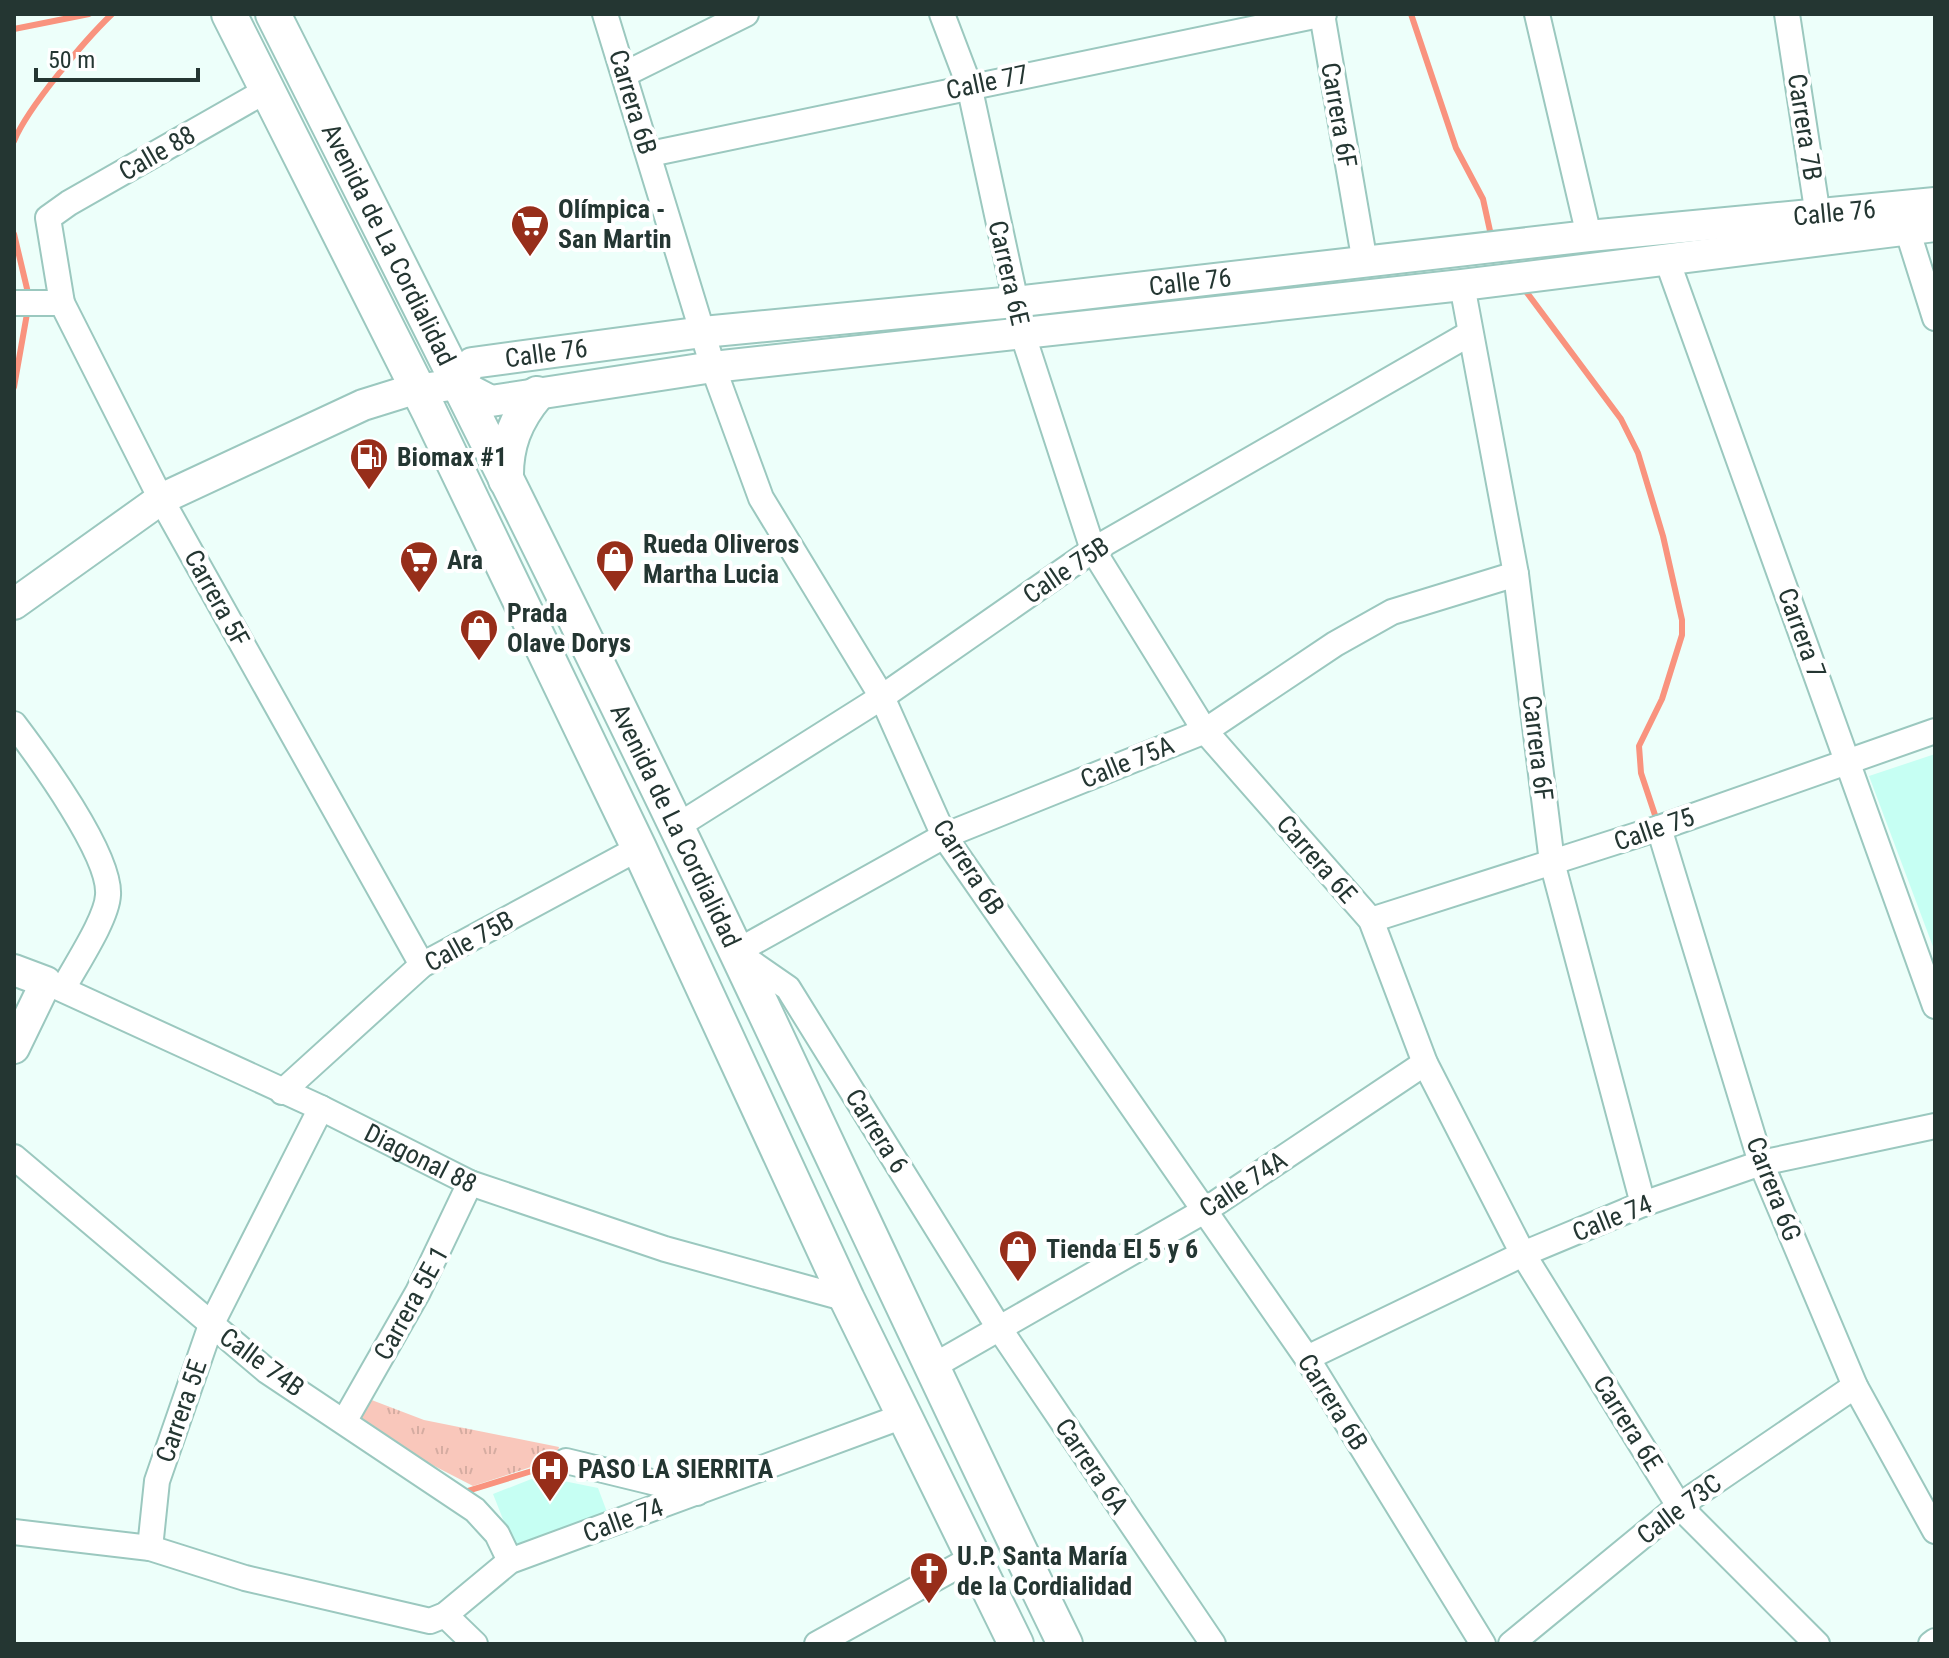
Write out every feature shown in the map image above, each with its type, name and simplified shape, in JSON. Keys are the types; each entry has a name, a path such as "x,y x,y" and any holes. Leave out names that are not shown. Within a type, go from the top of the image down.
{"main road":[{"name":"Avenida de La Cordialidad","path":"229,14 418,389 639,848 847,1299 1016,1644"},
{"name":"Avenida de La Cordialidad","path":"273,14 676,827 930,1368 1065,1644"},
{"path":"506,481 509,441 525,408 537,394"}],"street":[{"name":"Carrera 6B","path":"605,14 713,367 761,498 882,697 944,836 1307,1358 1483,1644"},
{"path":"625,74 746,14"},
{"name":"Carrera 6E","path":"942,14 969,85 1023,335 1093,550 1205,731 1371,920 1425,1063 1523,1254 1679,1506 1817,1644"},
{"name":"Calle 77","path":"650,154 969,85 1323,14"},
{"name":"Carrera 6F","path":"1323,14 1365,263"},
{"path":"1537,14 1589,236"},
{"name":"Carrera 7B","path":"1787,14 1820,228"},
{"name":"Calle 88","path":"48,218 267,90"},
{"name":"Calle 76","path":"1921,228 1820,228 1589,236 1014,302 703,332 472,363 458,384 491,401 713,367 1023,335 1667,260 1820,228 1935,203"},
{"name":"Carrera 5F","path":"48,218 62,303 161,499 422,965"},
{"path":"1921,228 1935,318"},
{"name":"Carrera 7","path":"1667,260 1935,1006"},
{"name":"Carrera 6F","path":"1462,285 1516,574 1552,862 1643,1204"},
{"path":"14,303 62,303"},
{"name":"Calle 75B","path":"676,827 882,697 1093,550 1469,334"},
{"path":"14,604 161,499 363,405 418,389 458,384"},
{"name":"Calle 75A","path":"736,952 944,836 1205,731 1335,644 1392,612 1516,574"},
{"path":"14,724 41,759 104,866 108,896 14,1048"},
{"name":"Calle 75","path":"1371,920 1659,828 1935,731"},
{"name":"Carrera 6G","path":"1659,828 1761,1163 1855,1386 1935,1531"},
{"name":"Calle 75B","path":"282,1092 422,965 639,848"},
{"name":"Carrera 6","path":"736,952 788,988 999,1328"},
{"name":"Diagonal 88","path":"14,970 321,1108 470,1183 665,1249 847,1299"},
{"name":"Calle 74A","path":"930,1368 1204,1211 1425,1063"},
{"name":"Carrera 5E","path":"150,1548 157,1481 211,1325 321,1108"},
{"name":"Calle 74","path":"1307,1358 1523,1254 1643,1204 1761,1163 1935,1126"},
{"name":"Calle 74B","path":"14,1157 267,1371 345,1420 475,1510 497,1534 510,1561"},
{"name":"Carrera 5E 1","path":"345,1420 418,1292 470,1183"},
{"name":"Carrera 6A","path":"999,1328 1213,1644"},
{"name":"Calle 73C","path":"1511,1644 1679,1506 1855,1386"},
{"name":"Calle 74","path":"445,1615 510,1561 906,1415"},
{"path":"566,1461 697,1493"},
{"path":"14,1532 150,1548 245,1578 416,1620 430,1621 445,1615 475,1644"},
{"path":"817,1644 974,1557"}],"shaded area":[{"path":"1935,754 1935,952 1869,776"},
{"name":"PASO LA SIERRITA","path":"539,1476 598,1488 607,1512 514,1547 493,1494"}],"green space":[{"path":"369,1399 424,1420 559,1447 553,1470 531,1467 473,1486 413,1455 359,1418"}],"waterway":[{"path":"14,29 89,14"},
{"path":"14,141 44,93 112,14"},
{"path":"1411,14 1456,148 1483,199 1492,240"},
{"path":"14,234 29,297"},
{"path":"1522,286 1621,419 1638,453 1663,536 1682,620 1682,635 1662,699 1639,746 1641,773 1657,821"},
{"path":"14,387 28,308"},
{"path":"461,1493 532,1471 561,1476 569,1471"}],"place":[{"name":"Olímpica - San Martin","path":"530,258"},
{"name":"Biomax #1","path":"369,491"},
{"name":"Rueda Oliveros Martha Lucia","path":"615,593"},
{"name":"Ara","path":"419,594"},
{"name":"Prada Olave Dorys","path":"479,662"},
{"name":"Tienda El 5 y 6","path":"1018,1283"},
{"name":"PASO LA SIERRITA","path":"550,1503"},
{"name":"U.P. Santa María de la Cordialidad","path":"929,1605"}]}
